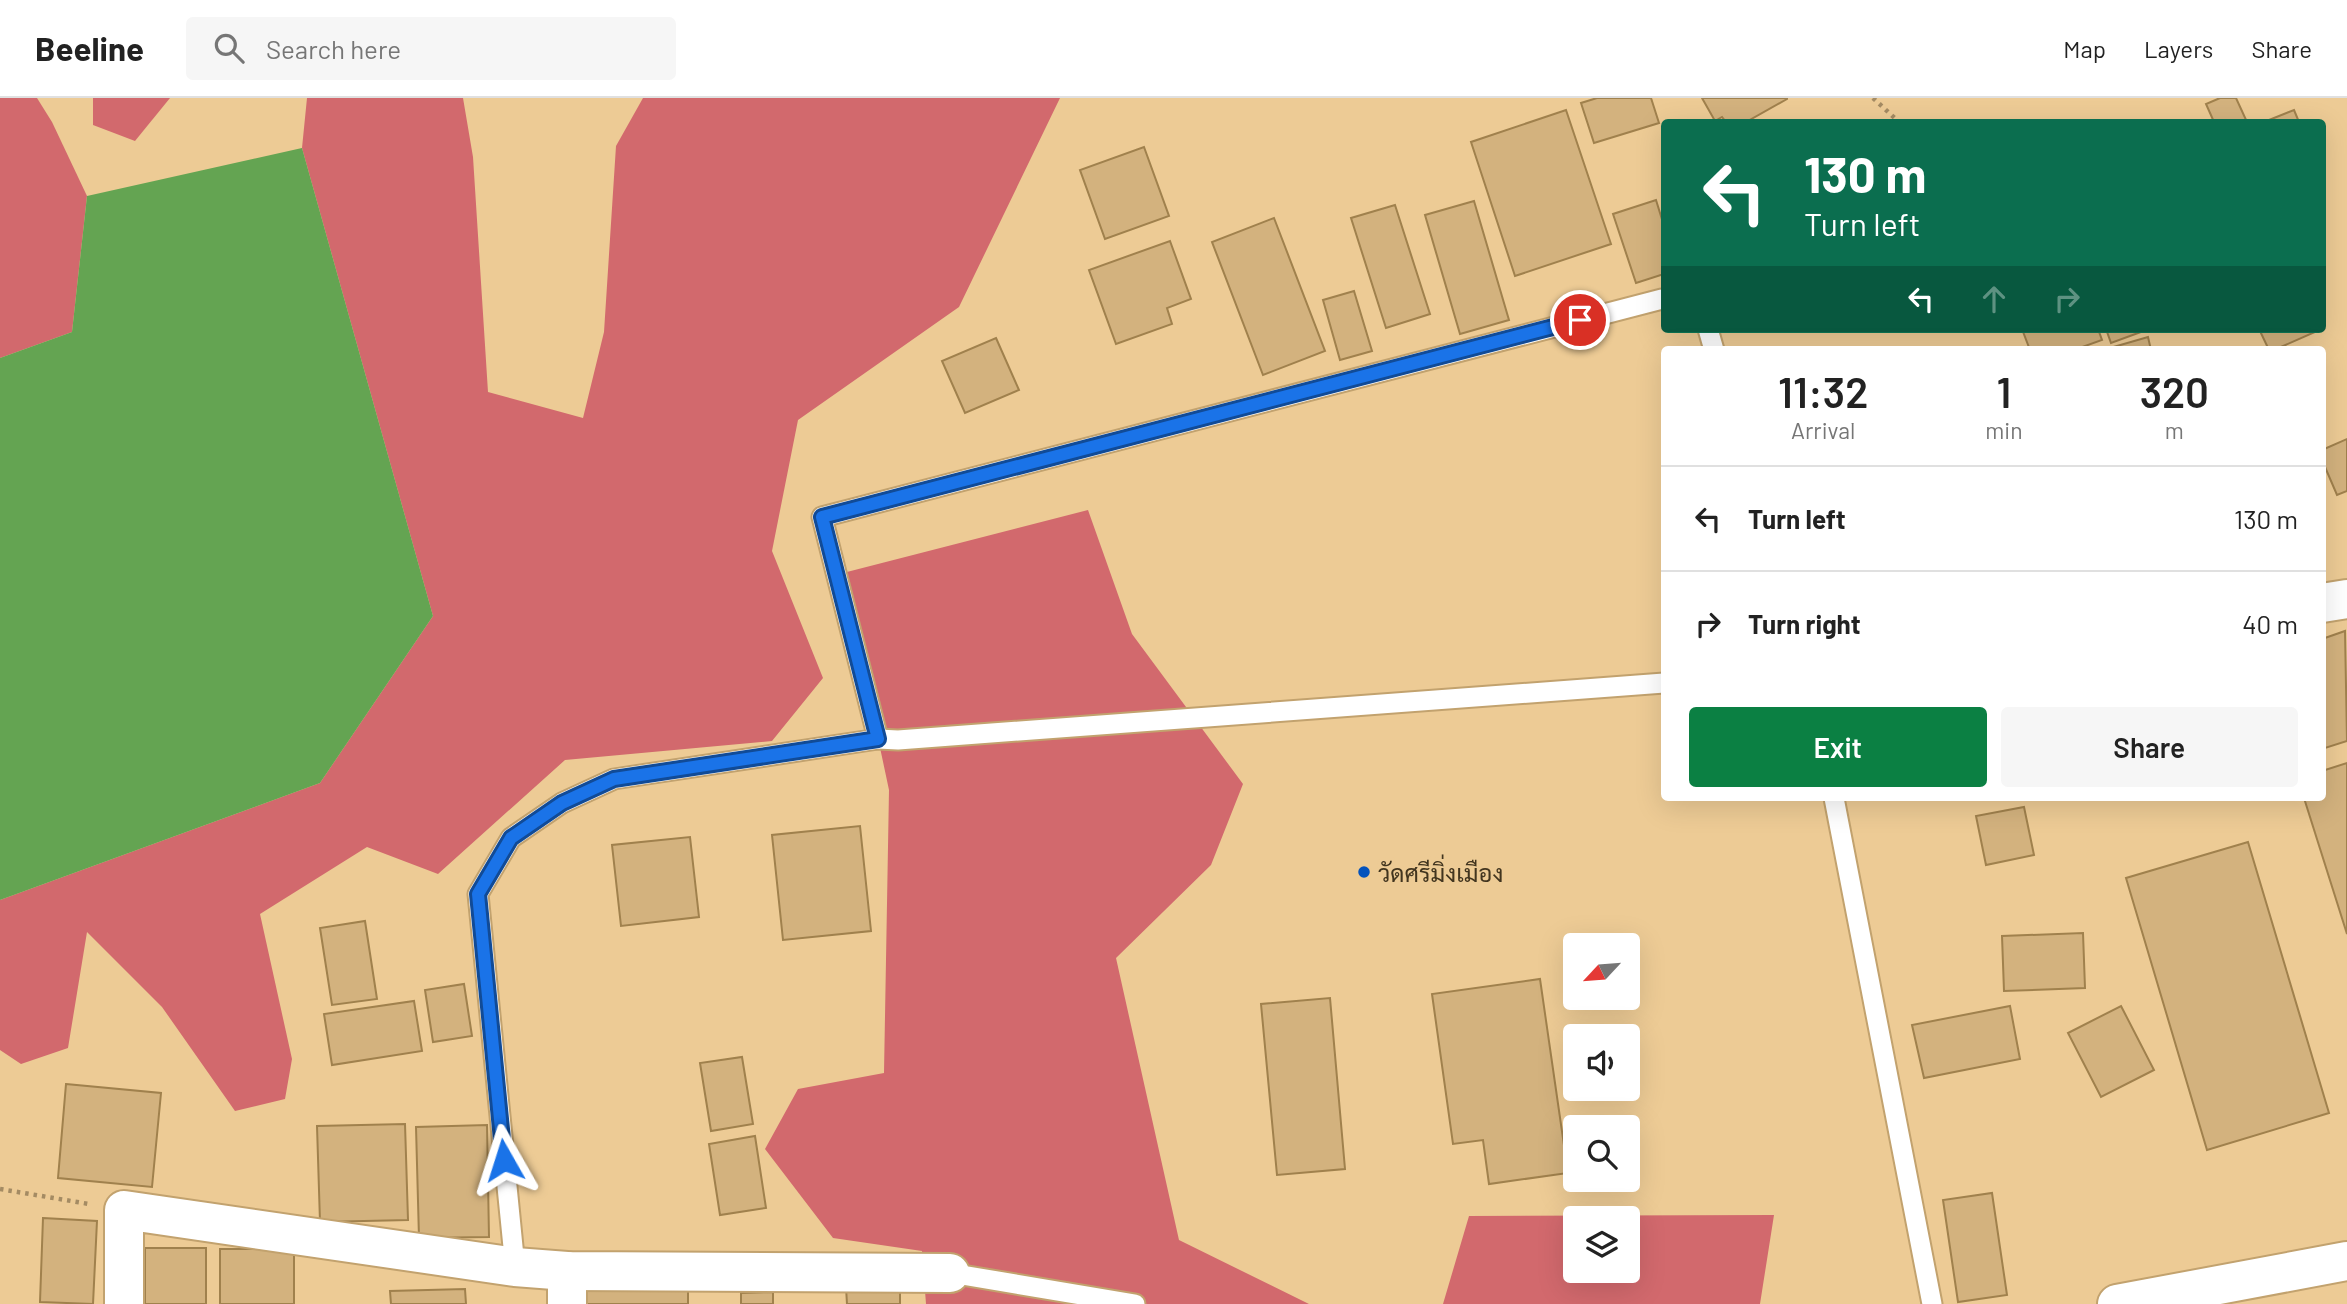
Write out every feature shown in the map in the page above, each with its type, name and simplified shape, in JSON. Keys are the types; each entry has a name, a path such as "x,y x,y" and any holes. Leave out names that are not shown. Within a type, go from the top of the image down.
{"street":[{"path":"2326,602 2347,599"},
{"path":"124,1304 124,1210 515,1267 567,1287 950,1273"},
{"path":"2117,1304 2347,1261"}],"lane":[{"path":"878,739 822,517 1661,300"},
{"path":"515,1267 478,894 511,838 562,803 614,779 878,739 898,740 1661,683"},
{"path":"1835,801 1932,1304"},
{"path":"950,1273 1135,1304"}],"path":[{"path":"1872,98 1896,119"},
{"path":"0,1189 124,1210"}],"shaded area":[{"path":"0,98 37,98 52,122 87,196 72,332 0,358"},
{"path":"93,98 170,98 135,141 93,125"},
{"path":"307,98 463,98 473,157 488,392 583,418 604,332 616,146 643,98 1060,98 959,307 798,420 772,551 823,678 772,741 565,760 438,874 367,847 260,914 292,1059 285,1099 235,1111 162,1007 87,932 68,1048 21,1064 0,1050 0,900 320,783 433,616 302,148"},
{"path":"302,148 433,616 320,783 0,900 0,358 72,332 87,196"},
{"path":"1088,510 1132,634 1243,784 1211,865 1116,958 1179,1240 1309,1304 926,1304 922,1251 833,1238 765,1149 798,1089 884,1073 889,790 843,573"},
{"path":"1640,1215 1774,1215 1760,1304 1443,1304 1469,1216 1563,1216 1563,1283 1640,1283"}],"building":[{"path":"1597,98 1651,98 1659,123 1594,143 1581,103"},
{"path":"1702,98 1787,98 1751,119 1714,119"},
{"path":"2220,98 2236,98 2246,119 2213,119 2206,104"},
{"path":"1566,110 1611,244 1515,276 1471,142"},
{"path":"2294,110 2298,119 2272,119"},
{"path":"1144,147 1169,216 1105,239 1080,170"},
{"path":"1656,200 1661,216 1661,275 1636,283 1613,214"},
{"path":"1474,201 1509,320 1460,334 1425,215"},
{"path":"1395,205 1430,314 1386,328 1351,218"},
{"path":"1274,218 1325,351 1263,375 1212,242"},
{"path":"1170,241 1191,299 1167,308 1172,324 1116,344 1089,270"},
{"path":"1354,291 1372,351 1340,360 1323,300"},
{"path":"2024,333 2099,333 2102,340 2085,346 2028,346"},
{"path":"2107,333 2138,333 2111,343"},
{"path":"2261,333 2313,333 2283,346 2267,346"},
{"path":"2148,337 2150,346 2117,346"},
{"path":"996,338 1019,390 965,413 942,361"},
{"path":"2347,439 2347,491 2337,495 2326,469 2326,448"},
{"path":"2345,631 2347,741 2326,748 2326,638"},
{"path":"2347,763 2347,934 2305,801 2326,801 2326,770"},
{"path":"2024,807 2034,855 1986,865 1976,816"},
{"path":"860,826 871,931 783,940 772,835"},
{"path":"690,837 699,917 621,926 612,845"},
{"path":"2248,842 2329,1113 2207,1150 2126,878"},
{"path":"365,921 377,999 332,1005 320,928"},
{"path":"2083,933 2085,988 2004,991 2002,936"},
{"path":"1540,979 1563,1138 1563,1174 1489,1184 1483,1140 1453,1144 1432,994"},
{"path":"464,984 472,1036 433,1042 425,990"},
{"path":"1330,998 1345,1169 1277,1175 1261,1004"},
{"path":"414,1001 422,1051 332,1065 324,1014"},
{"path":"2010,1006 2020,1059 1924,1078 1912,1025"},
{"path":"2121,1006 2154,1070 2101,1097 2068,1033"},
{"path":"742,1057 753,1124 711,1131 700,1063"},
{"path":"66,1084 161,1093 152,1187 58,1178"},
{"path":"405,1124 408,1220 320,1222 317,1126"},
{"path":"487,1125 489,1237 419,1238 416,1127"},
{"path":"755,1136 766,1208 720,1215 709,1144"},
{"path":"1992,1193 2007,1295 1958,1302 1943,1200"},
{"path":"43,1218 97,1221 93,1304 40,1302"},
{"path":"145,1248 206,1248 206,1304 145,1304"},
{"path":"220,1249 294,1249 294,1304 220,1304"},
{"path":"688,1285 688,1304 585,1304 584,1287"},
{"path":"900,1286 900,1304 847,1304 846,1287"},
{"path":"465,1289 466,1304 391,1304 390,1291"},
{"path":"773,1292 773,1304 741,1304 741,1293"}],"place":[{"name":"วัดศรีมิ่งเมือง","path":"1364,872"}],"route":[{"path":"504,1160 478,894 511,838 562,803 614,779 878,739 822,517 1580,320"}]}
